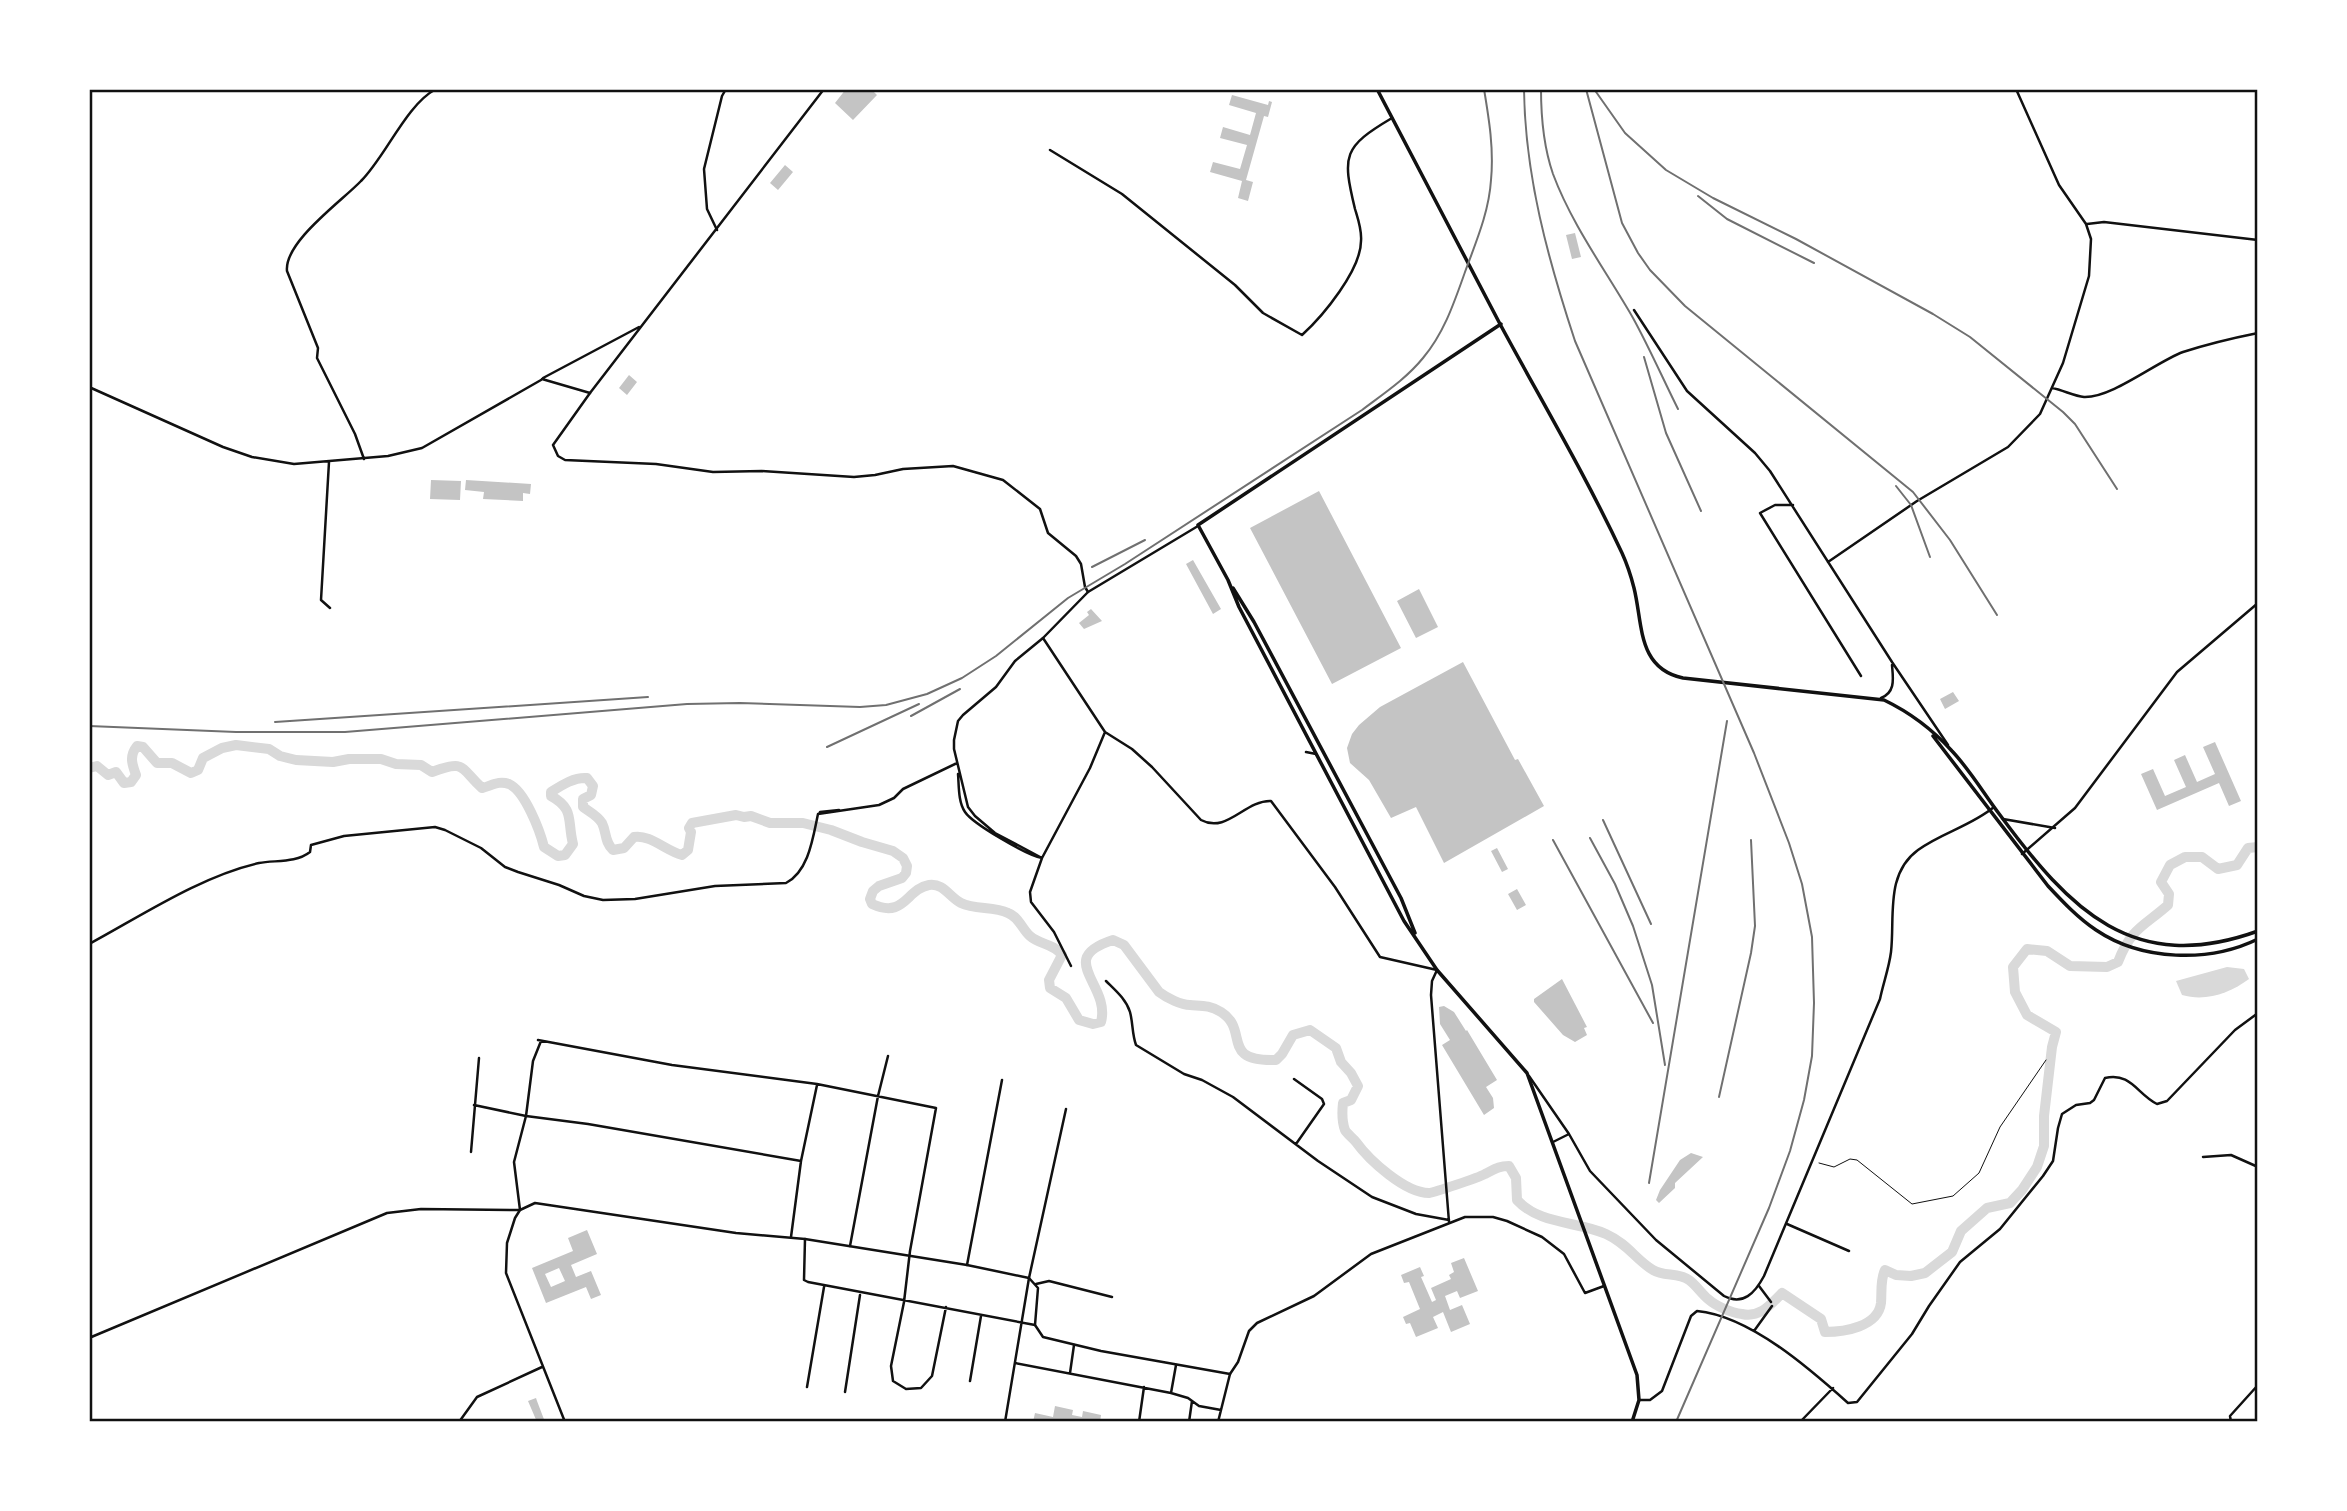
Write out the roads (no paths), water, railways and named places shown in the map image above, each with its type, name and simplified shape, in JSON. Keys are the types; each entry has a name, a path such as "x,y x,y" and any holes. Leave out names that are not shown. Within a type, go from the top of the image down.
{"main road":[{"path":"1377,89 1597,501 1626,562 1650,657 1662,670 1674,676 1879,699 1899,707 1952,750 2002,819 2084,911 2147,942 2172,946 2202,946 2258,931"},
{"path":"1415,935 1401,898 1332,766 1198,525 1501,324"},
{"path":"1228,580 1239,607 1397,909 1437,970 1527,1073 1637,1375 1639,1400 1632,1422"},
{"path":"1927,729 2022,855 2066,905 2099,932 2144,950 2185,956 2218,952 2258,939"}],"street":[{"path":"364,459 317,358 318,348 286,264 288,257 310,229 370,173 419,101 436,89"},
{"path":"717,230 707,209 704,169 726,89"},
{"path":"824,89 590,393 553,445 558,456 565,460 656,464 713,472 762,471 854,477 902,469 953,466 965,469 1003,480 1040,509 1048,533 1076,556 1088,592"},
{"path":"1828,562 1917,501 2008,447 2039,414 2067,352 2090,276 2091,239 2086,224 2059,185 2016,89"},
{"path":"1049,150 1122,194 1235,285 1263,313 1302,335 1318,320 1339,290 1360,249 1360,229 1348,178 1348,159 1352,150 1368,132 1392,118"},
{"path":"2086,224 2104,222 2258,240"},
{"path":"1634,310 1687,391 1755,453 1793,505 1892,662 1952,750"},
{"path":"89,387 223,447 252,457 294,464 364,459 398,454 432,443 642,325"},
{"path":"2052,388 2082,397 2094,396 2181,353 2258,333"},
{"path":"542,379 590,393"},
{"path":"328,462 321,600 330,608"},
{"path":"1793,505 1775,505 1760,513 1861,676"},
{"path":"1042,858 1031,855 992,833 965,812 960,798 954,740 958,721 996,687 1015,662 1088,592 1198,525"},
{"path":"2022,855 2075,808 2177,672 2258,603"},
{"path":"1042,638 1105,732 1132,749 1163,778 1188,808 1209,824 1221,823 1266,800 1271,801 1329,878 1380,957 1437,970 1432,981 1431,995 1449,1221"},
{"path":"1879,699 1891,691 1894,681 1892,662"},
{"path":"1925,711 1927,729"},
{"path":"1071,966 1054,932 1031,902 1030,892 1042,858 1090,768 1105,732"},
{"path":"1306,752 1317,755"},
{"path":"813,832 820,812 867,807 885,802 957,763"},
{"path":"89,944 183,892 260,863 305,856 310,852 311,845 344,836 424,828 445,830 481,848 505,867 584,896 620,900 715,886 786,883 801,871 808,856 818,814 879,804 903,789 957,763"},
{"path":"1527,1073 1569,1134 1590,1171 1656,1240 1717,1290 1734,1301 1745,1299 1759,1286 1880,999 1891,952 1893,897 1904,865 1917,850 1994,807"},
{"path":"2002,819 2055,828"},
{"path":"1106,981 1118,992 1130,1013 1136,1045 1184,1074 1202,1080 1233,1097 1372,1197 1416,1214 1449,1221"},
{"path":"1639,1400 1650,1400 1662,1391 1691,1316 1697,1311 1755,1331 1791,1355 1848,1403 1861,1399 1878,1373 1912,1334 1928,1306 1961,1262 2000,1229 2043,1176 2053,1161 2062,1114 2076,1105 2090,1103 2105,1078 2116,1075 2123,1077 2157,1104 2163,1103 2173,1096 2235,1030 2258,1013"},
{"path":"565,1422 506,1273 507,1243 520,1210 514,1162 526,1116 533,1061 540,1041 672,1065 817,1084 936,1108 891,1366 893,1381 906,1389 921,1388 932,1376 946,1307"},
{"path":"850,1246 888,1056"},
{"path":"471,1152 479,1058"},
{"path":"1294,1079 1322,1099 1324,1104 1296,1144"},
{"path":"967,1265 1002,1080"},
{"path":"791,1237 801,1161 817,1084"},
{"path":"474,1105 801,1161"},
{"path":"1005,1422 1029,1278 1066,1109"},
{"path":"1553,1142 1569,1134"},
{"path":"2203,1157 2231,1155 2258,1167"},
{"path":"89,1338 387,1213 421,1209 520,1210 536,1203 736,1233 791,1237 967,1265 1029,1278 1038,1288 1035,1325 1043,1337 1230,1374"},
{"path":"1218,1422 1230,1374 1238,1362 1249,1331 1256,1323 1314,1296 1371,1254 1449,1221 1479,1216 1507,1221 1542,1237 1564,1254 1585,1293 1604,1286"},
{"path":"1787,1223 1849,1251"},
{"path":"804,1239 804,1280 904,1302 946,1307 1035,1325"},
{"path":"1036,1284 1049,1281 1112,1297"},
{"path":"807,1387 824,1286"},
{"path":"1755,1331 1771,1304 1759,1286"},
{"path":"845,1392 860,1293"},
{"path":"970,1381 981,1314"},
{"path":"1070,1373 1074,1344"},
{"path":"1015,1363 1171,1393 1192,1400 1199,1406 1221,1410"},
{"path":"1171,1393 1176,1364"},
{"path":"459,1422 477,1397 542,1367"},
{"path":"2231,1422 2230,1416 2258,1385"},
{"path":"1144,1387 1139,1421 1153,1422"},
{"path":"1800,1422 1833,1388"},
{"path":"1189,1422 1192,1400"},
{"path":"1196,1422 1206,1422"}],"waterway":[{"path":"89,768 97,766 108,775 116,772 124,783 131,782 136,775 132,757 137,746 143,747 157,763 172,763 191,773 198,770 203,758 222,748 236,745 269,749 280,756 296,760 333,762 381,759 396,764 421,765 432,772 457,766 482,788 502,783 515,788 531,812 544,847 558,856 565,855 573,844 567,811 551,796 551,792 568,782 582,778 587,778 593,786 591,795 583,799 583,807 600,821 613,850 624,848 634,837 640,837 682,855 688,850 691,832 689,828 692,823 736,815 751,816 770,823 803,823 831,830 893,851 903,858 907,866 906,873 902,878 879,886 873,891 870,899 872,904 892,908 921,888 934,885 943,888 966,905 997,909 1012,915 1030,936 1055,948 1062,955 1049,980 1050,988 1066,998 1079,1020 1093,1024 1101,1022 1099,996 1086,964 1088,955 1096,947 1113,940 1124,945 1159,992 1182,1004 1209,1007 1221,1012 1234,1027 1238,1044 1247,1056 1276,1060 1293,1035 1310,1030 1336,1048 1341,1062 1358,1086 1351,1100 1343,1103 1346,1132 1378,1166 1409,1188 1429,1193 1474,1179 1499,1167 1509,1166 1516,1178 1517,1200 1537,1214 1606,1234 1620,1242 1653,1270 1685,1278 1711,1302 1733,1312 1754,1314 1769,1306 1782,1293 1821,1319 1825,1332 1850,1329 1874,1318 1881,1303 1885,1270 1896,1275 1925,1273 1952,1252 1961,1231 1987,1208 2010,1203 2037,1167 2044,1146 2044,1116 2056,1032 2027,1015 2015,992 2013,967 2027,949 2047,951 2070,966 2107,967 2118,962 2133,935 2168,905 2169,894 2161,882 2170,865 2185,857 2202,857 2218,869 2237,865 2248,848 2258,847"}],"railway":[{"path":"89,726 236,732 345,732 687,704 860,707 886,705 927,694 962,678 996,656 1068,598 1362,410 1416,366 1437,338 1448,317 1488,204 1492,157 1484,89"},
{"path":"1524,89 1533,185 1556,279 1575,341 1754,753 1802,884 1812,937 1812,1056 1804,1100 1790,1151 1769,1208 1676,1422"},
{"path":"1541,89 1545,143 1561,193 1633,318 1678,409"},
{"path":"1586,89 1622,223 1650,270 1685,306 1913,492 1950,540 1997,615"},
{"path":"1594,89 1625,133 1666,170 1713,198 1796,239 1933,314 1970,337 2075,424 2117,489"},
{"path":"1698,196 1727,219 1814,263"},
{"path":"1644,357 1666,433 1701,511"},
{"path":"1896,486 1911,505 1930,557"},
{"path":"1092,567 1145,540"},
{"path":"911,716 960,689"},
{"path":"275,722 648,697"},
{"path":"827,747 919,704"},
{"path":"1649,1183 1727,721"},
{"path":"1603,820 1651,924"},
{"path":"1590,838 1615,884 1633,926 1652,985 1665,1065"},
{"path":"1553,840 1653,1023"},
{"path":"1719,1097 1755,926 1751,840"}]}
